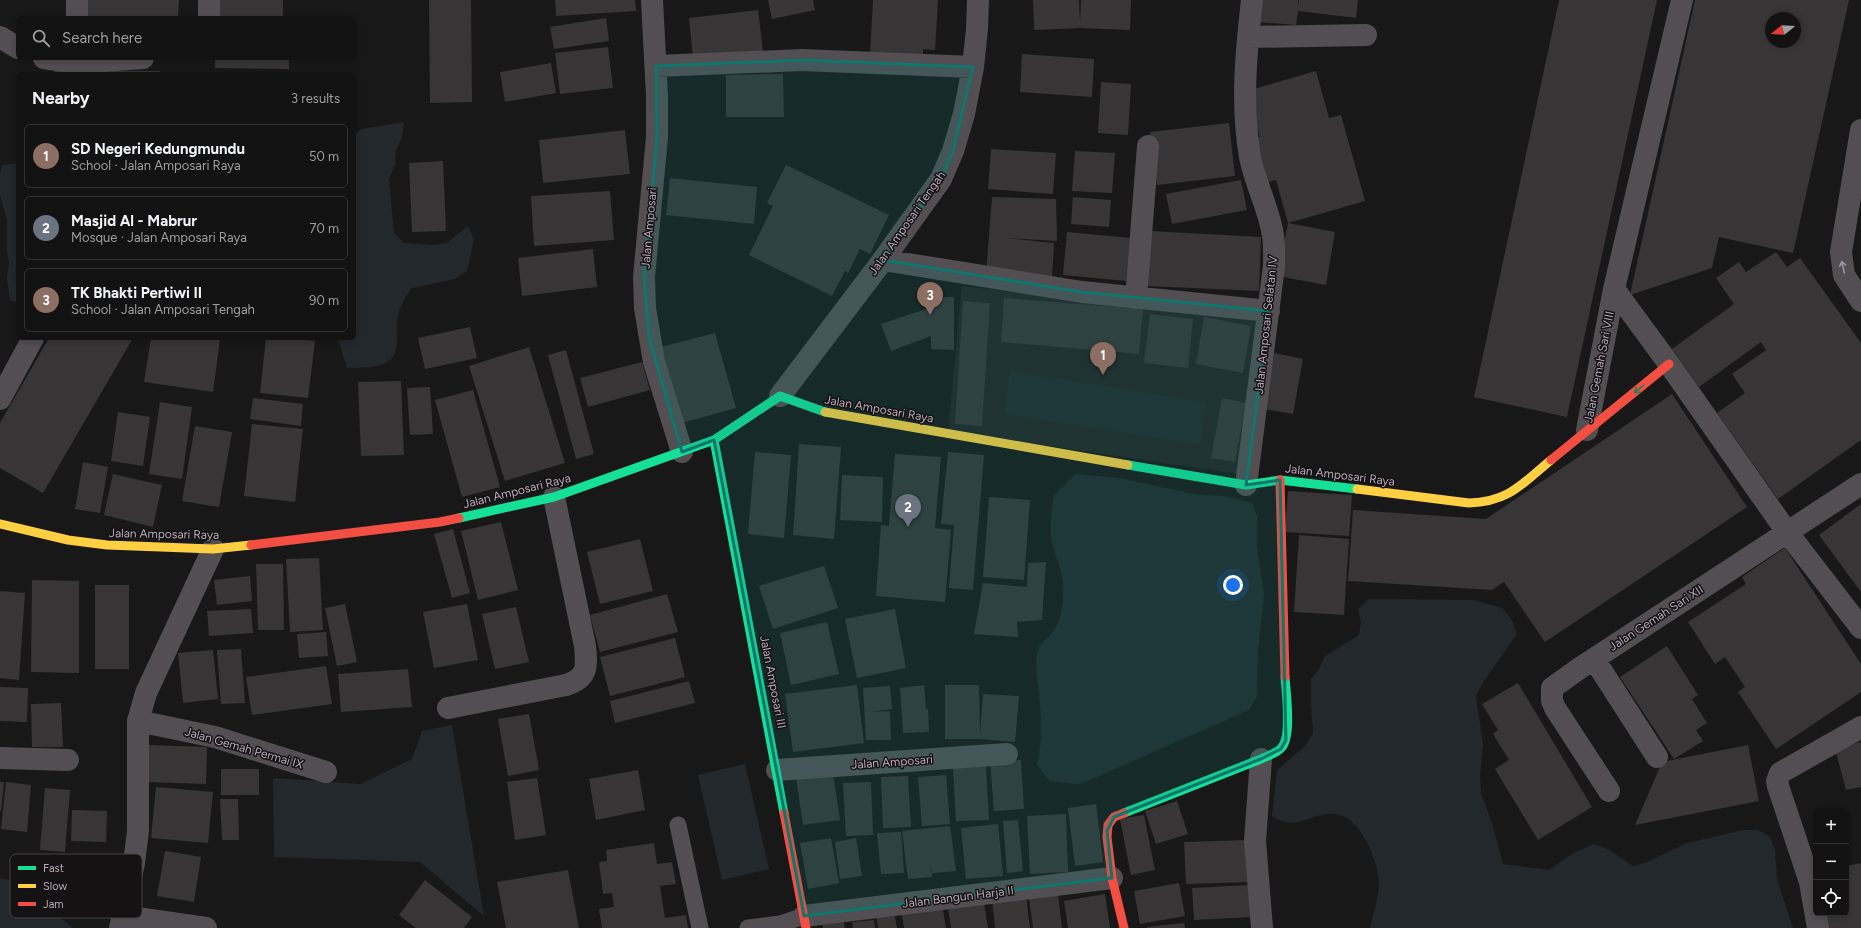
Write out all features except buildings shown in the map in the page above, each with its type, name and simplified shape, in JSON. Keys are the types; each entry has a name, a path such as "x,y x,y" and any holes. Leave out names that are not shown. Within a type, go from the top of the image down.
{"street":[{"path":"77,0 77,16"},
{"path":"209,0 209,16"},
{"name":"Jalan Amposari","path":"652,0 656,66 657,137 644,277 645,308 654,362 682,452"},
{"name":"Jalan Amposari Tengah","path":"780,396 883,260 941,180 955,144 973,67 978,0"},
{"name":"Jalan Amposari Selatan IV","path":"1246,485 1274,266 1272,231 1250,159 1246,130 1244,95 1252,0"},
{"name":"Jalan Gemah Sari VIII","path":"1587,430 1614,290 1682,0"},
{"path":"1248,37 1366,35"},
{"path":"0,37 16,47"},
{"path":"656,66 802,60 973,67"},
{"path":"1861,130 1841,252 1844,275 1861,301"},
{"path":"1136,298 1148,146"},
{"path":"883,260 1082,292 1269,312"},
{"path":"1614,290 1669,364 1787,532 1861,628"},
{"path":"0,399 32,340"},
{"name":"Jalan Gemah Sari VIII","path":"1587,430 1669,364"},
{"name":"Jalan Amposari Raya","path":"0,524 68,540 107,545 214,549 440,522 554,497 682,452 714,440 780,396 824,412 1246,485 1280,480 1470,503 1485,503 1508,495 1587,430"},
{"name":"Jalan Amposari III","path":"714,440 805,922"},
{"path":"1124,928 1112,878 1107,831 1108,825 1114,817 1261,759 1281,749 1284,745 1287,732 1280,480"},
{"name":"Jalan Gemah Sari XII","path":"1609,791 1552,701 1552,688 1861,484"},
{"path":"448,708 566,685 581,678 585,671 587,662 586,646 554,497"},
{"path":"135,854 138,831 138,721 146,694 214,549"},
{"path":"1594,659 1657,757"},
{"name":"Jalan Gemah Permai IX","path":"138,721 215,737 326,772"},
{"path":"1818,928 1810,882 1778,786 1778,777 1780,773 1861,728"},
{"name":"Jalan Amposari","path":"777,770 1007,754"},
{"path":"0,758 68,760"},
{"path":"1261,759 1255,841 1262,928"},
{"name":"Jalan Bangun Harja II","path":"805,922 1112,878"},
{"path":"121,922 206,928"}],"lane":[{"path":"678,825 700,928"},
{"path":"748,928 805,922"}],"highlighted area":[{"path":"802,60 973,67 953,151 941,179 883,260 1082,292 1269,311 1246,485 1280,480 1286,740 1281,749 1261,759 1114,817 1107,831 1112,878 804,916 714,440 682,452 649,338 644,277 657,137 656,66"}],"shaded area":[{"path":"404,122 402,137 396,151 395,165 389,179 394,233 404,243 433,245 447,243 468,226 474,239 467,271 455,279 412,288 407,295 400,308 398,316 397,341 395,353 392,358 378,366 347,368 339,342 336,340 356,340 356,134 362,129"},
{"path":"16,163 16,302 10,300 7,278 9,263 7,249 7,220 0,195 0,173 2,165"},
{"path":"962,286 1259,320 1238,474 948,431"},
{"path":"1010,371 1207,402 1200,445 1004,414"},
{"path":"1075,474 1119,478 1194,494 1223,496 1252,503 1257,516 1257,547 1264,594 1258,652 1257,696 1249,710 1078,784 1050,781 1037,765 1041,729 1040,701 1036,668 1038,649 1055,629 1062,610 1063,583 1052,544 1050,527 1054,495"},
{"path":"1369,599 1474,600 1502,608 1512,620 1517,634 1482,684 1476,696 1483,744 1480,778 1481,793 1492,823 1503,864 1549,870 1573,853 1594,844 1608,849 1633,866 1647,862 1687,843 1743,830 1758,830 1770,837 1775,850 1777,879 1793,928 1370,928 1378,894 1378,874 1372,852 1360,831 1353,823 1345,817 1336,814 1319,815 1297,822 1281,821 1272,816 1277,770 1306,745 1313,733 1311,679 1319,669 1325,656 1359,635 1361,622 1358,609"},
{"path":"452,725 484,916 420,862 274,857 273,778 360,784 412,759 422,731"},
{"path":"745,764 769,869 722,880 698,775"},
{"path":"0,878 10,880 10,918 61,918 73,928 0,928"}],"traffic: fast":[{"path":"459,518 554,497 714,440 780,396 825,412"},
{"path":"714,440 784,813"},
{"path":"1128,465 1246,485 1280,480 1357,489"},
{"path":"1124,813 1261,759 1275,753 1280,749 1285,741 1288,724 1285,677"}],"traffic: slow":[{"path":"825,412 1128,465"},
{"path":"1357,489 1469,503 1483,502 1495,499 1514,490 1551,460"},
{"path":"0,524 68,540 107,545 213,549 251,545"}],"traffic: jam":[{"path":"1551,460 1669,364"},
{"path":"1280,480 1285,677"},
{"path":"251,545 440,522 459,518"},
{"path":"784,813 806,928"},
{"path":"1124,813 1114,817 1108,825 1107,837 1112,878 1124,928"}],"place":[{"name":"TK Bhakti Pertiwi II","path":"930,315"},
{"name":"SD Negeri Kedungmundu","path":"1103,375"},
{"name":"Masjid Al - Mabrur","path":"908,527"}]}
